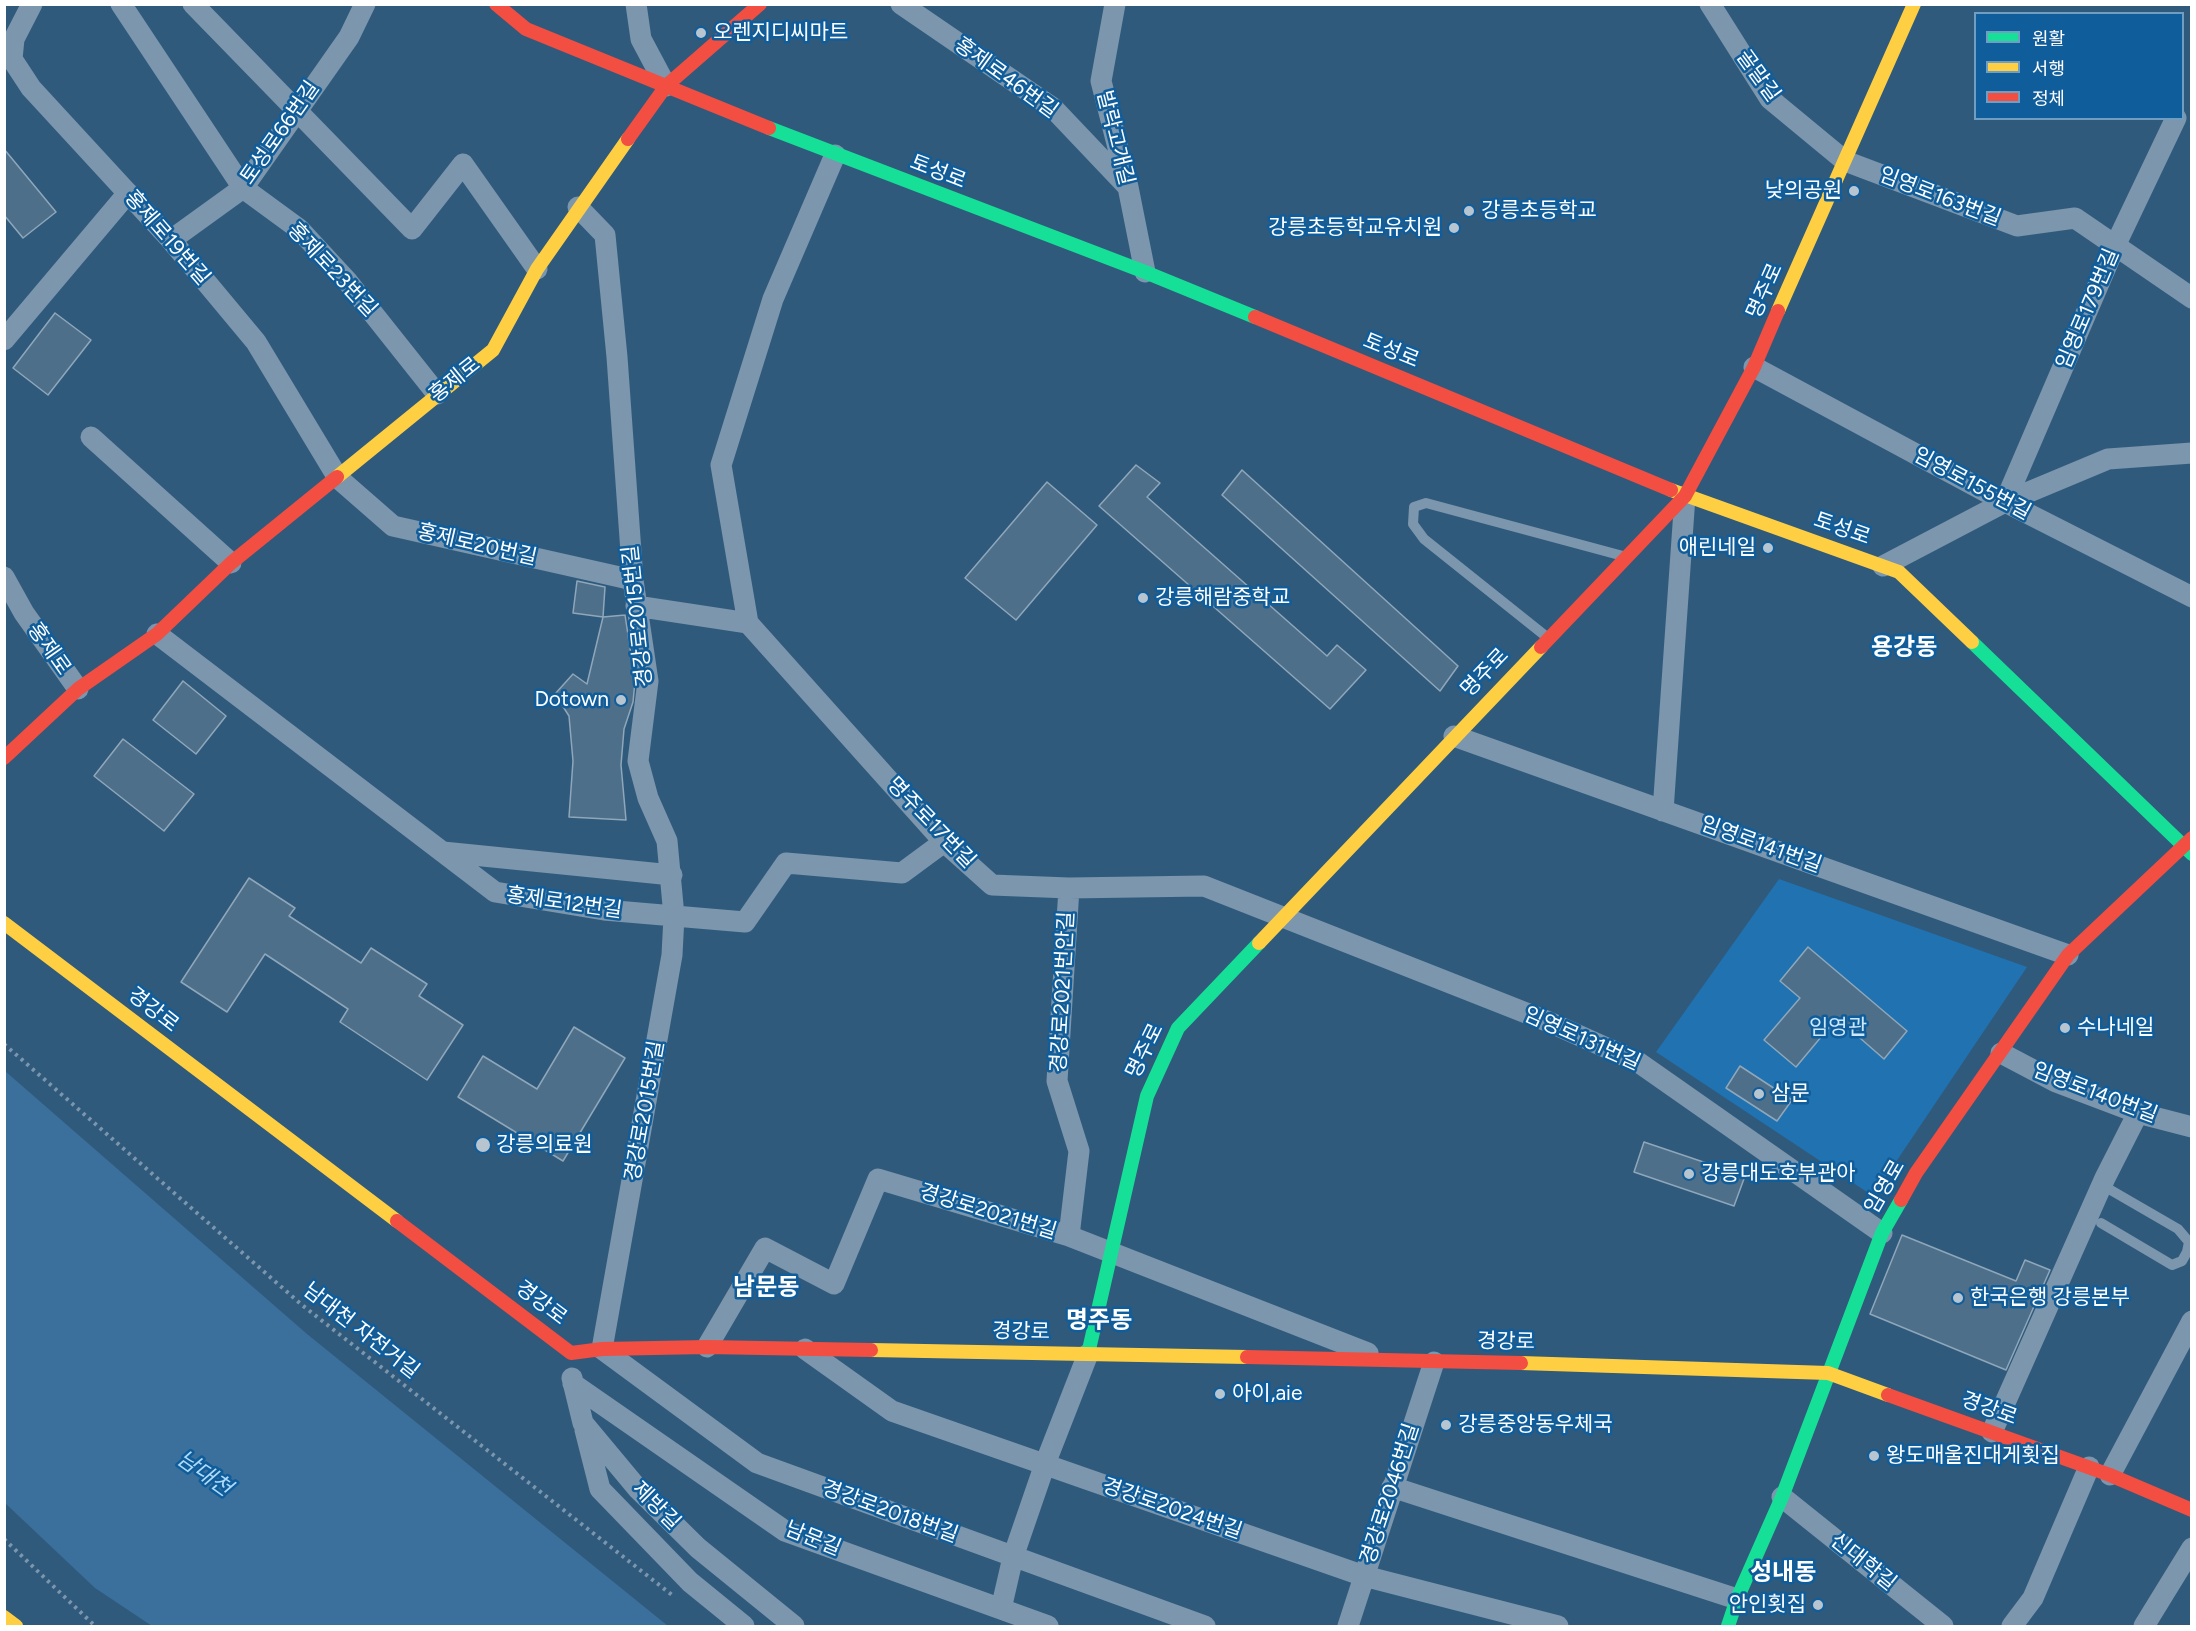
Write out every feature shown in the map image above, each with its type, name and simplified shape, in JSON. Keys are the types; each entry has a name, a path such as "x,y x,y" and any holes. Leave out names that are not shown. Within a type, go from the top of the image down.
{"street":[{"name":"홍제로19번길","path":"32,4 9,48 30,88 171,240 256,342 338,478"},
{"name":"홍제로23번길","path":"121,4 243,188 299,229 348,282 437,394"},
{"path":"193,4 412,229 463,164 537,268"},
{"name":"토성로66번길","path":"171,240 243,188 349,37 365,4"},
{"name":"토성로","path":"496,4 526,28 835,155 1145,272 1685,496 1899,572 2188,846"},
{"path":"636,4 641,39 666,86"},
{"name":"홍제로","path":"4,759 78,689 157,634 231,563 493,350 537,268 578,207 666,86 760,4"},
{"name":"발락고개길","path":"1114,4 1101,81 1128,187 1145,272"},
{"name":"골말길","path":"1710,4 1770,99 1845,161"},
{"name":"명주로","path":"1088,1354 1147,1096 1178,1028 1685,496 1754,367 1914,4"},
{"name":"홍제로46번길","path":"906,6 1053,108 1128,187"},
{"name":"임영로179번길","path":"2005,502 2115,246 2175,120"},
{"path":"636,606 748,623 721,465 773,299 835,155"},
{"name":"임영로163번길","path":"1845,161 2017,226 2075,218 2192,298"},
{"path":"4,340 128,193"},
{"name":"경강로2015번길","path":"578,207 605,234 617,357 633,580 648,681 638,761 648,798 667,841 674,916 672,955 602,1349"},
{"name":"임영로155번길","path":"1754,367 2005,502 2192,597"},
{"path":"91,437 231,563"},
{"path":"1883,566 2005,502 2108,459 2192,453"},
{"name":"홍제로20번길","path":"338,478 393,526 633,580"},
{"path":"1663,811 1685,496"},
{"name":"홍제로","path":"4,577 24,613 78,689"},
{"name":"명주로17번길","path":"748,623 944,842 992,885 1069,888 1204,886 1283,917"},
{"name":"홍제로12번길","path":"157,634 495,892 604,910 745,922 786,863 902,873 944,842"},
{"name":"임영로141번길","path":"1454,736 2068,955"},
{"name":"임영로","path":"1728,1626 1737,1599 1782,1497 1882,1233 1916,1173 2068,955 2188,846"},
{"path":"442,851 672,876"},
{"name":"경강로2021번안길","path":"1069,888 1057,1081 1079,1151 1069,1236"},
{"name":"임영로131번길","path":"1283,917 1549,1022 1638,1062 1882,1233"},
{"name":"경강로","path":"4,923 571,1353 602,1349 707,1347 1384,1359 1632,1365 1828,1373 2089,1467 2192,1510"},
{"name":"임영로140번길","path":"2001,1053 2056,1082 2138,1113 2192,1127"},
{"path":"1992,1432 2102,1185 2138,1113"},
{"name":"경강로2021번길","path":"707,1347 765,1248 834,1284 878,1179 1069,1236 1384,1359"},
{"path":"2110,1475 2192,1321"},
{"name":"경강로2018번길","path":"602,1349 757,1463 1205,1626"},
{"name":"경강로2024번길","path":"804,1349 892,1411 1364,1576 1558,1626"},
{"name":"제방길","path":"571,1353 573,1384 583,1424 638,1490 698,1548 794,1626"},
{"path":"1001,1610 1013,1557 1045,1464 1088,1354"},
{"name":"경강로2046번길","path":"1348,1626 1434,1362"},
{"name":"남문길","path":"573,1384 785,1531 1048,1626"},
{"path":"583,1424 600,1489 690,1582 744,1626"},
{"path":"2012,1626 2033,1598 2089,1467"},
{"path":"1392,1486 1737,1599"},
{"name":"신대학길","path":"1782,1497 1943,1626"},
{"path":"2144,1626 2192,1548"},
{"path":"4,1617 16,1626"}],"lane":[{"path":"1548,638 1424,539 1413,524 1414,507 1426,503 1627,557"},
{"path":"2100,1222 2172,1265 2182,1261 2187,1252 2189,1242 2178,1229 2102,1185"}],"path":[{"name":"남대천 자전거길","path":"4,1044 302,1305 675,1597"},
{"path":"4,1539 95,1626"}],"green space":[{"name":"임영관","path":"1779,879 2027,967 1873,1196 1656,1052"}],"water":[{"name":"남대천","path":"5,1071 307,1334 668,1626 152,1626 95,1588 5,1503"}],"building":[{"path":"4,149 56,212 23,238 4,215"},
{"path":"55,313 91,340 48,395 13,368"},
{"path":"1136,465 1160,483 1147,497 1327,656 1337,645 1366,670 1330,709 1099,506"},
{"path":"1242,470 1458,666 1440,691 1222,495"},
{"path":"1047,482 1097,525 1016,620 965,578"},
{"path":"577,581 605,587 603,617 573,613"},
{"path":"625,615 635,681 633,702 624,729 621,765 626,820 569,817 573,761 569,716 555,694 573,674 587,684 603,617"},
{"path":"183,681 226,716 196,754 153,720"},
{"path":"123,739 194,794 164,831 94,776"},
{"path":"249,878 295,908 289,916 361,963 371,948 427,984 419,996 463,1025 427,1080 340,1022 348,1009 265,954 227,1012 181,982"},
{"path":"1808,947 1907,1031 1884,1059 1837,1018 1796,1067 1764,1040 1800,998 1780,981"},
{"path":"574,1027 625,1058 563,1161 458,1097 483,1056 537,1089"},
{"name":"삼문","path":"1740,1066 1792,1100 1777,1121 1726,1088"},
{"name":"강릉대도호부관아","path":"1644,1142 1745,1176 1734,1206 1634,1172"},
{"name":"한국은행 강릉본부","path":"1902,1235 2016,1281 2025,1260 2050,1270 2006,1370 1870,1314"}],"traffic: fast":[{"path":"769,128 1145,272 1255,317"},
{"path":"1972,642 2192,854"},
{"path":"1088,1354 1147,1096 1178,1028 1259,943"},
{"path":"1728,1626 1737,1599 1782,1497 1882,1233 1901,1200"}],"traffic: slow":[{"path":"1778,311 1914,4"},
{"path":"337,477 493,350 537,269 628,139"},
{"path":"1671,490 1899,572 1972,642"},
{"path":"1259,943 1541,647"},
{"path":"4,923 397,1221"},
{"path":"871,1350 1247,1357"},
{"path":"1521,1363 1828,1373 1888,1395"},
{"path":"4,1617 16,1626"}],"traffic: jam":[{"path":"496,4 526,29 769,128"},
{"path":"628,139 666,86 760,4"},
{"path":"1541,647 1685,496 1754,367 1778,311"},
{"path":"1255,317 1671,490"},
{"path":"4,758 78,689 157,634 231,563 337,477"},
{"path":"1901,1200 1916,1173 2068,955 2192,838"},
{"path":"397,1221 571,1353 602,1349 707,1347 871,1350"},
{"path":"1247,1357 1521,1363"},
{"path":"1888,1395 2110,1475 2192,1510"}],"place":[{"name":"오렌지디씨마트","path":"701,33"},
{"name":"낮의공원","path":"1854,191"},
{"name":"강릉초등학교","path":"1469,211"},
{"name":"강릉초등학교유치원","path":"1454,228"},
{"name":"애린네일","path":"1768,548"},
{"name":"강릉해람중학교","path":"1143,598"},
{"name":"Dotown","path":"621,700"},
{"name":"수나네일","path":"2065,1028"},
{"name":"삼문","path":"1759,1094"},
{"name":"강릉의료원","path":"483,1145"},
{"name":"강릉대도호부관아","path":"1689,1174"},
{"name":"한국은행 강릉본부","path":"1958,1298"},
{"name":"아이,aie","path":"1220,1394"},
{"name":"강릉중앙동우체국","path":"1446,1425"},
{"name":"왕도매울진대게횟집","path":"1874,1456"},
{"name":"안인횟집","path":"1818,1605"}],"district":[{"name":"용강동","path":"1904,648"},
{"name":"남문동","path":"766,1288"},
{"name":"명주동","path":"1099,1321"},
{"name":"성내동","path":"1783,1573"}]}
